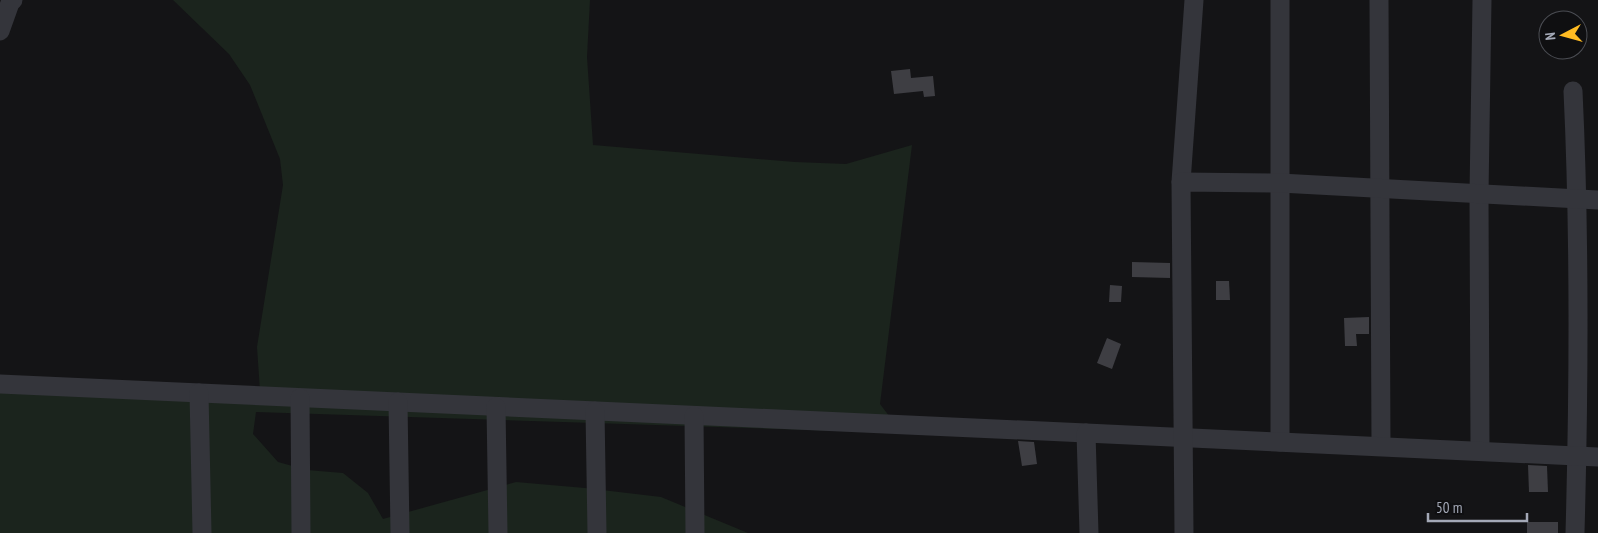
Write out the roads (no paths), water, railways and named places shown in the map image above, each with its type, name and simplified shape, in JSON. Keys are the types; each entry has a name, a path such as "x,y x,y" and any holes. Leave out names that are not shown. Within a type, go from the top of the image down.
{"street":[{"path":"0,31 10,2 13,0"},
{"path":"1184,533 1180,182 1194,0"},
{"path":"1280,0 1280,442"},
{"path":"1379,0 1381,446"},
{"path":"1480,451 1479,194 1482,0"},
{"path":"1573,91 1578,199 1576,533"},
{"path":"1180,182 1280,183 1598,200"},
{"path":"0,384 1598,457"},
{"path":"199,394 202,533"},
{"path":"300,398 301,533"},
{"path":"398,402 400,533"},
{"path":"496,407 498,533"},
{"path":"595,411 598,533"},
{"path":"694,416 695,533"},
{"path":"1086,433 1088,533"}]}
